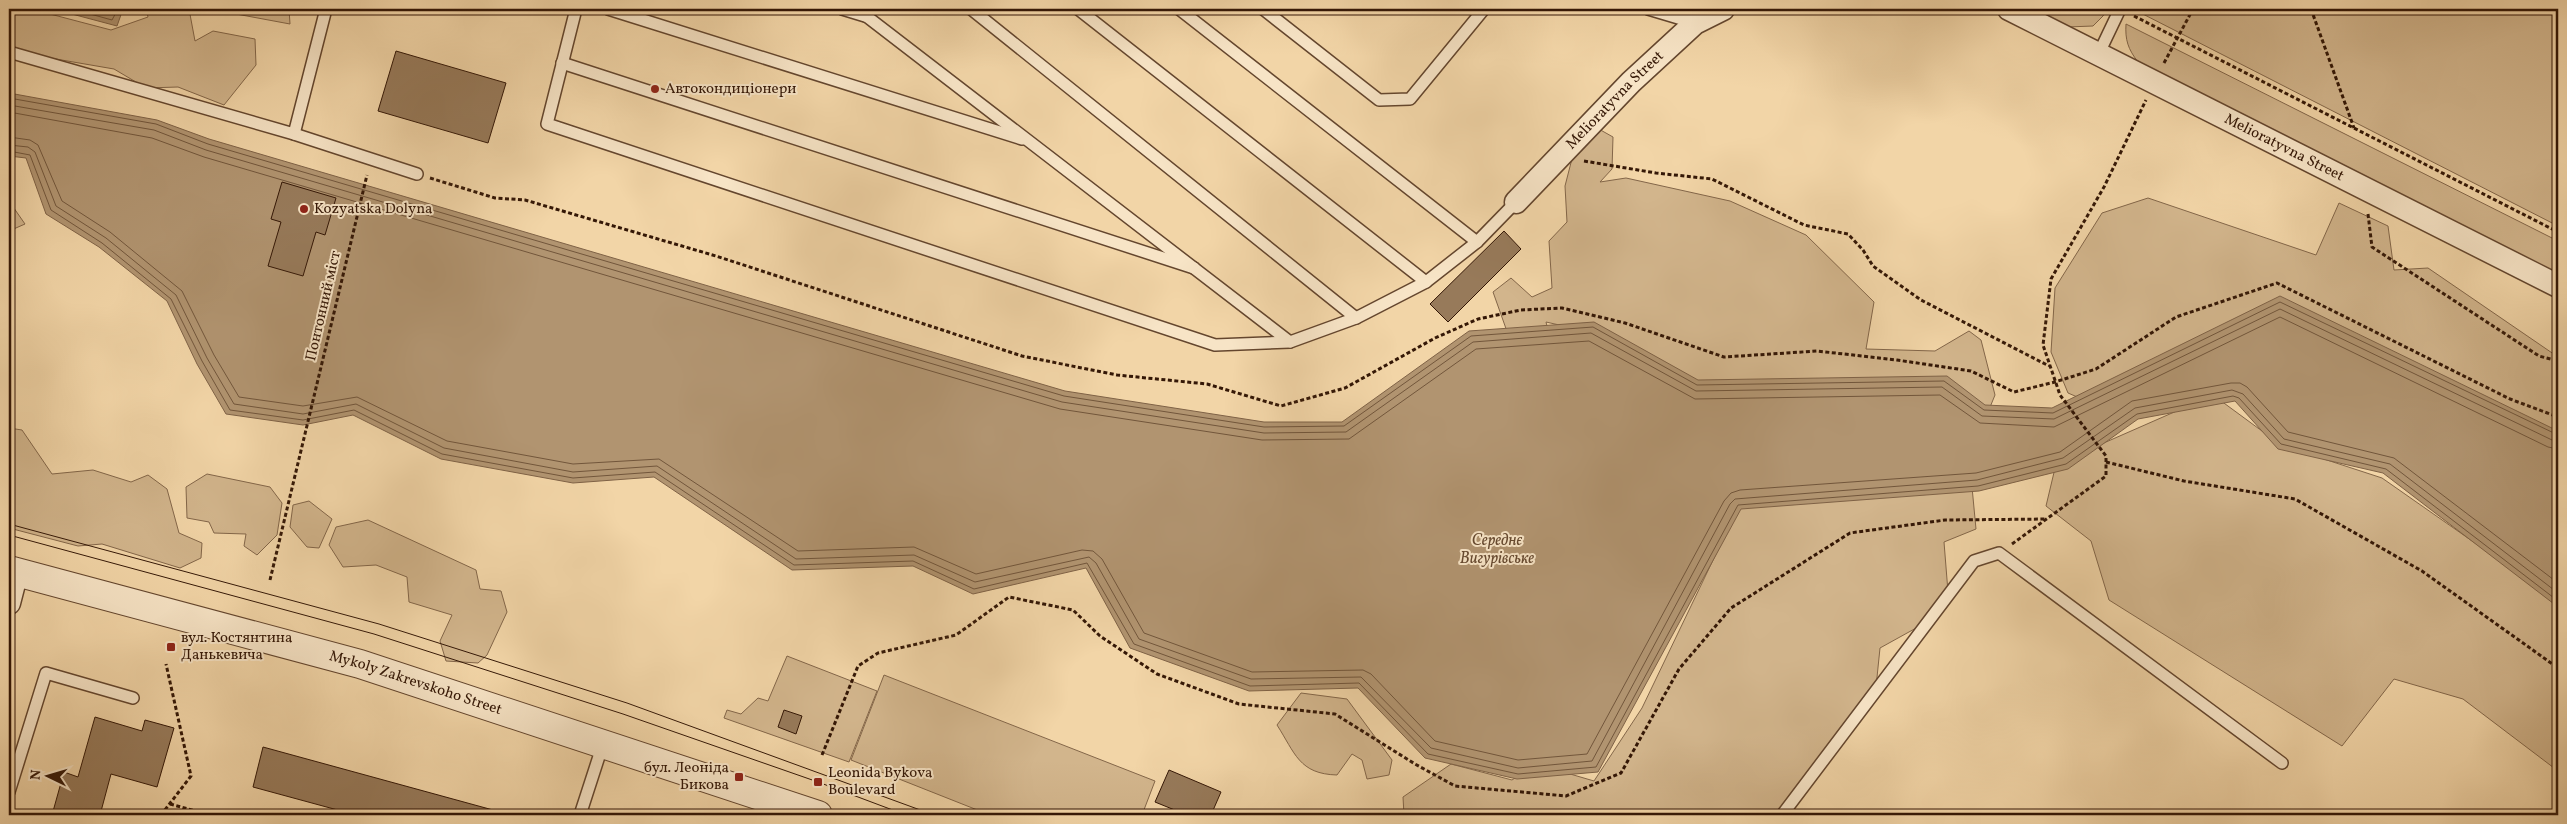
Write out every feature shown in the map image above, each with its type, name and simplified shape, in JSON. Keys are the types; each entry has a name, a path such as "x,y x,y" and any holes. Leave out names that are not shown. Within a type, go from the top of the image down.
{"street":[{"name":"Melioratyvna Street","path":"1516,202 1631,82 1695,23 1723,9"},
{"name":"Melioratyvna Street","path":"2009,9 2558,286"},
{"path":"9,603 13,571"},
{"name":"Mykoly Zakrevskoho Street","path":"13,571 360,664 818,815"}],"lane":[{"path":"294,134 326,9"},
{"path":"576,9 547,124 1215,345 1290,342 1356,318 1426,282 1477,242 1516,202"},
{"path":"608,9 1028,141"},
{"path":"842,9 868,17"},
{"path":"857,9 1290,342"},
{"path":"971,9 1356,318"},
{"path":"1078,9 1426,282"},
{"path":"1180,9 1477,242"},
{"path":"1263,9 1379,100 1410,99 1484,9"},
{"path":"1648,9 1695,23"},
{"path":"2099,53 2120,9"},
{"path":"9,52 294,134 417,174"},
{"path":"562,63 1194,268"},
{"path":"1782,815 1974,561 1999,553 2282,763"},
{"path":"9,792 46,673 133,698"},
{"path":"580,815 602,744"}],"path":[{"path":"2120,9 2558,232"},
{"path":"1999,553 2106,476 2106,456 2060,396 2044,345 2051,278 2104,187 2154,82 2193,9"},
{"path":"2310,9 2354,128"},
{"path":"1559,157 1656,173 1712,179 1804,225 1848,234 1864,250 1873,266 1921,300 2050,366"},
{"name":"Понтонний міст","path":"270,580 367,172"},
{"path":"417,174 495,198 525,200 716,256 1022,356 1117,375 1208,384 1281,406 1344,388 1435,338 1478,319 1520,310 1562,308 1625,323 1724,357 1818,351 1971,371 2014,392 2056,382 2096,369 2176,317 2277,283 2510,399 2558,417"},
{"path":"2365,189 2372,248 2539,356 2558,361"},
{"path":"2106,462 2184,481 2295,499 2422,571 2558,668"},
{"path":"822,756 858,666 878,653 956,634 1009,597 1073,610 1100,636 1157,674 1239,704 1335,714 1415,764 1455,786 1566,796 1621,773 1678,669 1731,608 1850,533 1945,520 2047,519"},
{"path":"161,815 191,776 166,664"},
{"path":"170,804 210,815"}],"shaded area":[{"path":"9,9 31,9 111,30 148,17 146,9 189,9 195,41 213,31 255,39 256,65 224,105 178,87 146,88 114,69 50,58 9,47"},
{"path":"220,9 289,9 290,24 220,11"},
{"path":"2031,9 2107,9 2093,26 2067,27"},
{"path":"2133,9 2558,9 2558,226"},
{"path":"2126,24 2558,241 2558,278 2138,62 2128,44"},
{"path":"1597,128 1613,137 1612,169 1600,182 1626,178 1730,201 1806,235 1874,302 1866,349 1935,351 1969,331 1981,340 1995,395 1986,417 1765,418 1577,329 1546,322 1553,351 1515,354 1493,292 1511,278 1532,297 1552,288 1549,241 1567,222 1565,186 1575,147"},
{"path":"2148,198 2316,255 2339,203 2388,226 2394,270 2428,268 2558,357 2558,461 2408,384 2082,399 2068,393 2051,352 2055,288 2102,213"},
{"path":"9,201 25,224 9,231"},
{"path":"2213,395 2281,445 2382,478 2558,601 2558,771 2463,699 2394,679 2342,746 2109,600 2091,541 2046,506 2056,464"},
{"path":"9,428 22,430 52,474 93,470 131,482 148,475 167,489 179,533 202,543 201,558 180,568 102,544 78,546 9,528"},
{"path":"207,474 270,487 282,503 277,535 257,555 244,546 246,534 214,533 209,522 187,518 186,487"},
{"path":"1972,487 1976,529 1944,542 1948,592 1927,622 1880,648 1876,687 1775,815 1404,815 1403,797 1451,764 1512,780 1536,764 1594,781 1642,708 1740,504"},
{"path":"309,501 332,519 319,548 307,547 290,527 293,505"},
{"path":"368,520 476,570 480,589 501,591 507,612 487,655 478,663 446,661 440,641 452,615 409,602 407,577 376,565 343,567 329,545 336,527"},
{"path":"787,656 877,691 849,762 724,718 727,710 741,714 758,698 768,701"},
{"path":"884,675 1155,781 1142,815 990,815 851,760"},
{"path":"1301,693 1347,699 1392,760 1389,775 1367,779 1362,760 1352,754 1337,775 1324,774 1306,766 1294,753 1277,725"}],"water":[{"path":"53,9 123,9 117,26"},
{"name":"Середнє Вигурівське","path":"9,93 157,120 209,139 1065,391 1264,422 1342,422 1469,331 1594,322 1698,380 1947,376 1985,405 2052,408 2280,296 2558,431 2558,607 2383,473 2278,449 2235,401 2138,419 2068,469 1979,491 1741,509 1598,772 1517,779 1425,758 1358,688 1249,691 1130,648 1086,568 973,594 913,566 792,570 654,477 573,483 441,459 353,415 303,425 226,414 197,364 167,301 99,247 46,214 26,158 9,156"}],"building":[{"path":"396,51 506,83 488,143 378,111"},
{"path":"282,182 336,198 325,235 316,232 303,276 268,266 281,222 271,219"},
{"path":"1504,231 1521,249 1448,322 1430,304"},
{"path":"784,710 802,716 796,734 778,727"},
{"path":"95,717 142,731 145,720 174,728 157,787 111,774 100,815 52,815 64,772 78,777"},
{"path":"263,747 493,810 492,815 356,815 253,787"},
{"path":"1169,770 1221,792 1211,815 1187,815 1155,802"}],"tram line":[{"path":"9,524 379,624 627,703 934,815"},
{"path":"9,535 374,634 623,714 818,782 906,815"}],"place":[{"name":"Автокондиціонери","path":"655,89"},
{"name":"Kozyatska Dolyna","path":"304,209"},
{"name":"вул. Костянтина Данькевича","path":"171,647"},
{"name":"бул. Леоніда Бикова","path":"739,777"},
{"name":"Leonida Bykova Boulevard","path":"818,782"}]}
